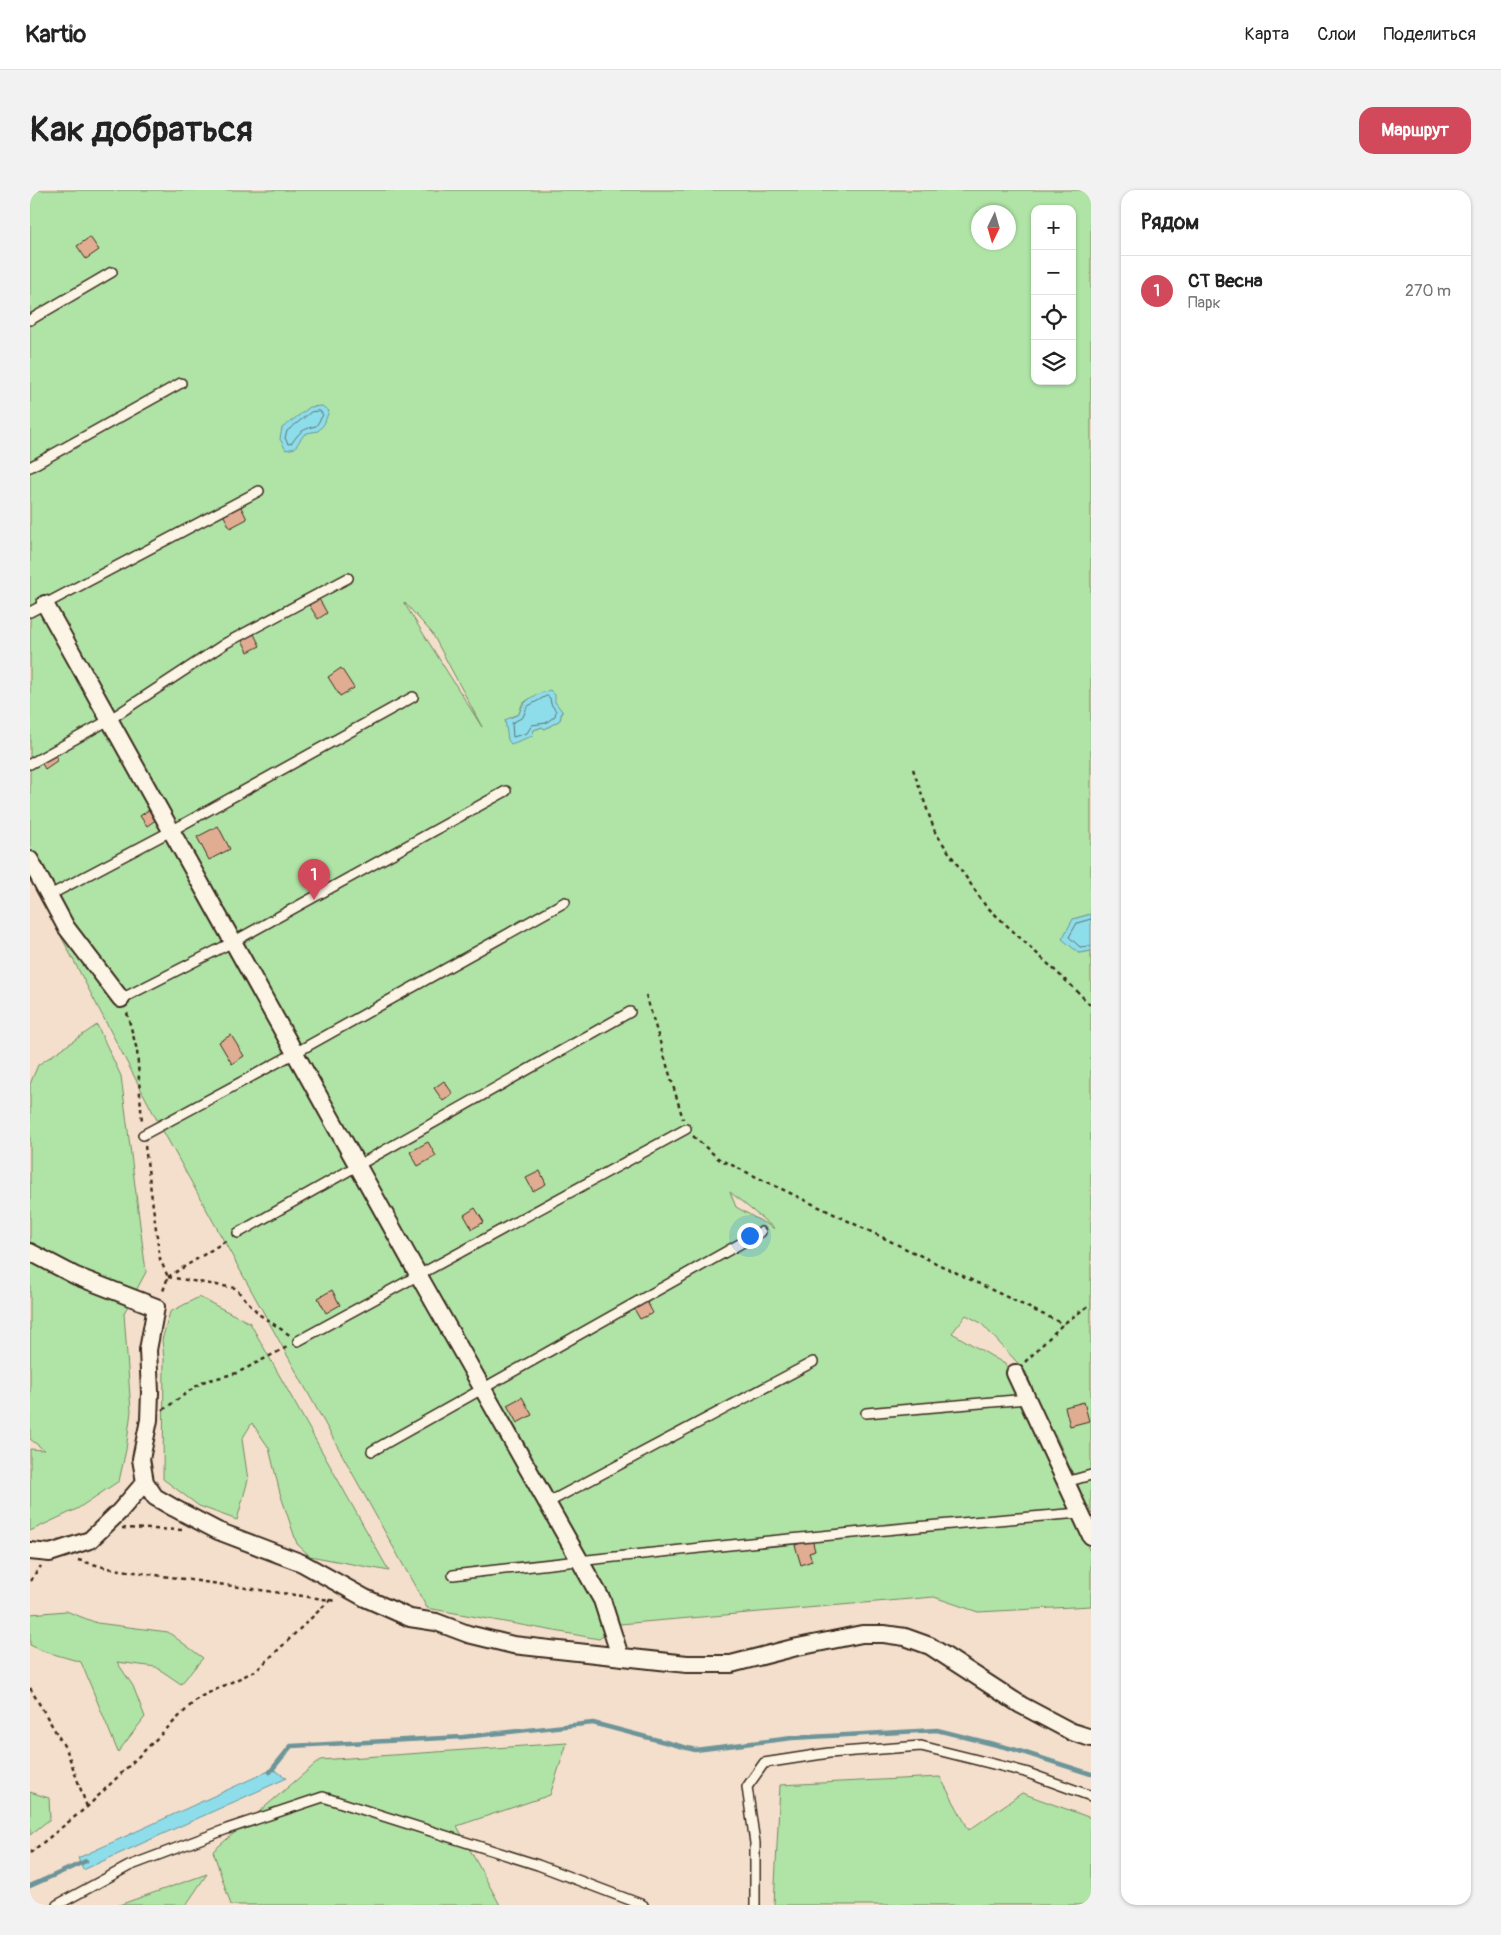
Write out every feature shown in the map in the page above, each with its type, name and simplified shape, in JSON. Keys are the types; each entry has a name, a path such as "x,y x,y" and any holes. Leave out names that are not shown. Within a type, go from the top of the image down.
{"street":[{"path":"44,604 602,1600 620,1656"},
{"path":"30,860 66,927 121,999"},
{"path":"30,1252 76,1276 156,1307 148,1350 149,1420 141,1459 145,1482 155,1497 218,1530 302,1563 365,1598 410,1618 436,1622 468,1634 513,1645 687,1664 732,1664 792,1648 862,1634 884,1634 905,1637 930,1646 1021,1705 1072,1732 1091,1738"},
{"path":"1015,1373 1091,1536"},
{"path":"30,1551 50,1553 90,1540 119,1512 145,1482"}],"lane":[{"path":"30,320 112,272"},
{"path":"30,467 181,383"},
{"path":"30,612 259,491"},
{"path":"30,764 109,720 226,643 348,578"},
{"path":"50,895 171,831 413,697"},
{"path":"121,999 233,942 506,791"},
{"path":"143,1135 295,1053 565,902"},
{"path":"238,1233 630,1012"},
{"path":"298,1341 686,1129"},
{"path":"372,1451 760,1232"},
{"path":"547,1503 813,1362"},
{"path":"866,1413 1027,1399"},
{"path":"1066,1482 1091,1475"},
{"path":"453,1575 580,1560 1080,1512"},
{"path":"755,1905 755,1843 747,1787 764,1762 829,1753 921,1746 1025,1772 1091,1796"},
{"path":"57,1905 129,1866 226,1829 323,1797 538,1865 642,1905"}],"path":[{"path":"913,769 935,832 984,905 1091,1006"},
{"path":"646,995 686,1129 719,1159 1063,1324"},
{"path":"121,999 130,1020 137,1050 143,1135 160,1259 168,1278"},
{"path":"156,1307 168,1278 238,1233"},
{"path":"149,1420 202,1382 237,1373 298,1341 260,1315 235,1288 168,1278"},
{"path":"1015,1373 1063,1324 1091,1304"},
{"path":"114,1531 122,1528 190,1530"},
{"path":"50,1553 108,1568 340,1601"},
{"path":"30,1853 87,1806 198,1698 257,1670 331,1599"},
{"path":"30,1688 67,1751 87,1806"}],"green space":[{"path":"30,190 1091,190 1091,914 1073,919 1078,953 1091,951 1091,1515 1056,1436 1052,1437 1026,1372 981,1323 966,1315 952,1333 1005,1364 1091,1554 1091,1606 978,1612 934,1597 620,1624 599,1639 427,1608 157,1120 30,877","holes":["404,603 432,633 482,727","532,697 562,711 560,720 545,729 542,727 534,730 511,717 519,714 522,704","730,1192 775,1229 736,1207"]},
{"path":"97,1025 121,1076 146,1272 124,1313 131,1411 126,1450 119,1481 77,1509 30,1531 30,1449 44,1450 30,1439 30,1084 38,1065"},
{"path":"199,1297 250,1323 389,1571 310,1556 297,1544 280,1493 269,1448 252,1423 242,1439 248,1480 237,1520 199,1506 163,1479 164,1359 162,1340 170,1312"},
{"path":"66,1611 97,1623 168,1632 203,1658 181,1684 156,1667 117,1662 133,1686 145,1717 118,1752 81,1662 43,1651 30,1645 30,1614"},
{"path":"567,1743 550,1795 457,1826 500,1905 231,1905 213,1851 320,1760"},
{"path":"940,1777 969,1830 1022,1793 1091,1818 1091,1905 774,1905 780,1785"},
{"path":"30,1792 49,1798 50,1819 30,1835"},
{"path":"207,1874 186,1905 119,1905"}],"water":[{"path":"322,406 329,411 324,424 318,431 307,433 302,437 295,448 286,450 280,439 282,428 310,407"},
{"path":"550,690 555,695 555,702 562,711 560,720 545,729 542,727 534,730 532,736 511,744 508,740 505,720 519,714 524,704 531,698"},
{"path":"1091,914 1091,951 1079,953 1062,939 1073,919"},
{"path":"273,1769 287,1778 83,1870 78,1858"}],"building":[{"path":"90,237 99,250 86,259 77,246"},
{"path":"240,505 247,519 230,528 223,514"},
{"path":"319,599 327,613 318,619 309,605"},
{"path":"254,634 260,646 248,652 242,640"},
{"path":"341,668 354,688 340,696 328,677"},
{"path":"54,753 58,760 45,769 41,762"},
{"path":"150,809 157,819 147,826 140,816"},
{"path":"218,826 230,849 209,860 197,837"},
{"path":"231,1035 244,1056 232,1064 219,1042"},
{"path":"444,1081 453,1094 443,1101 434,1088"},
{"path":"428,1142 436,1156 418,1166 410,1152"},
{"path":"540,1171 546,1184 533,1191 526,1178"},
{"path":"475,1208 484,1222 472,1229 464,1215"},
{"path":"332,1290 340,1305 326,1313 318,1298"},
{"path":"646,1300 653,1313 640,1319 633,1307"},
{"path":"522,1397 532,1415 517,1423 507,1405"},
{"path":"1084,1402 1089,1421 1070,1426 1065,1407"},
{"path":"812,1539 815,1551 809,1553 812,1561 801,1565 795,1545"}],"waterway":[{"path":"270,1772 291,1746 463,1737 593,1723 695,1750 792,1738 937,1730 1013,1749 1091,1774"},
{"path":"30,1886 86,1861"}],"place":[{"name":"СТ Весна","path":"314,900"}]}
